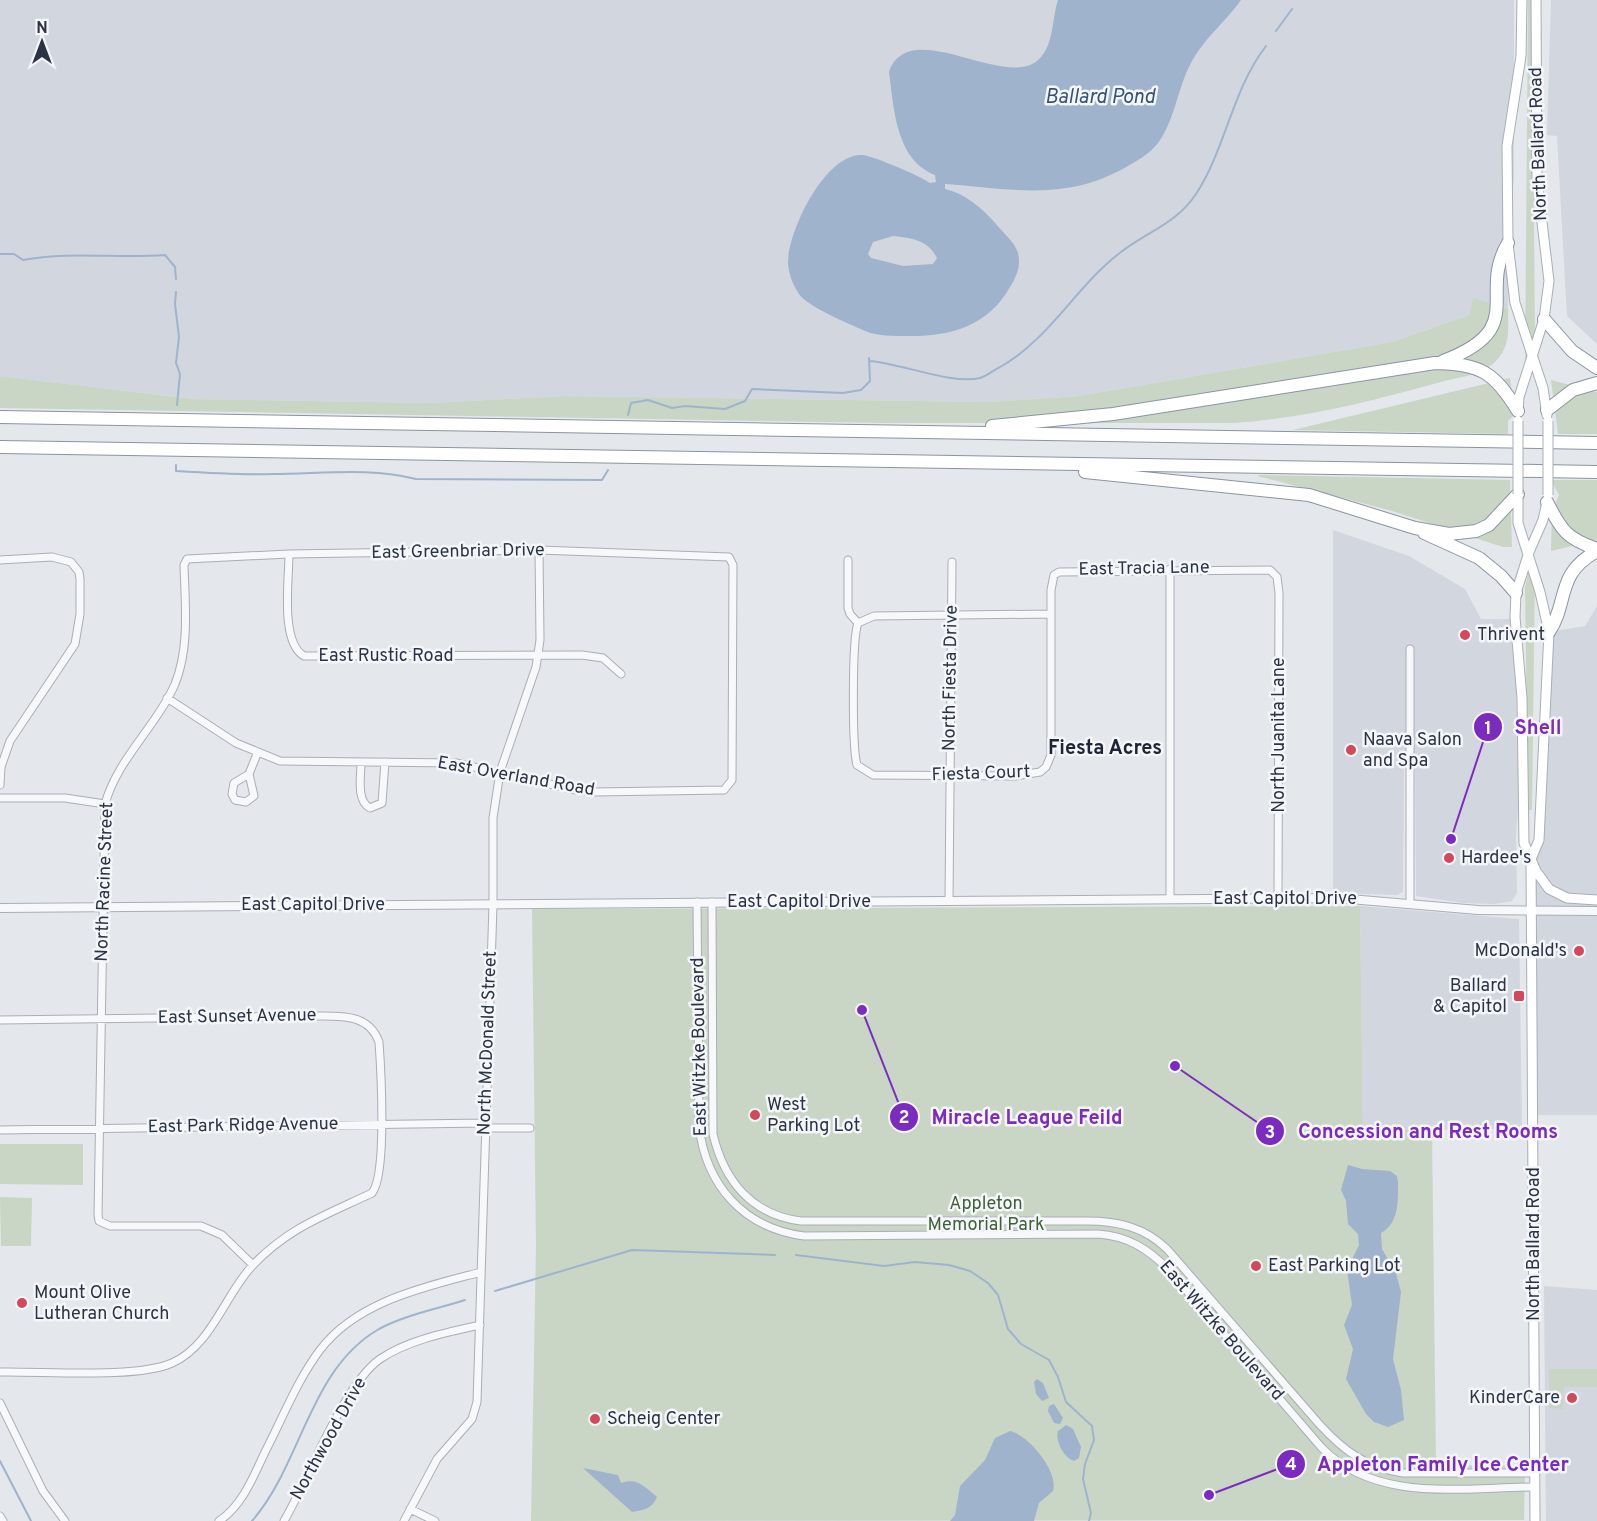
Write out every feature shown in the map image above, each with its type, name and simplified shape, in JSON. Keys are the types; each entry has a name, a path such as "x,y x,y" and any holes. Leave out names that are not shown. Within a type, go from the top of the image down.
{"highway":[{"path":"920,432 946,426 1017,425 1113,414 1436,363 1469,350 1491,328 1498,307 1499,257 1508,243"},
{"path":"1544,319 1572,351 1597,368"},
{"path":"1436,363 1467,365 1485,371 1503,388 1518,416"},
{"path":"1547,415 1574,390 1597,383"},
{"path":"0,417 1597,443"},
{"path":"0,447 1597,472"},
{"path":"1016,464 1055,471 1302,494 1415,528 1449,534 1476,531 1496,519 1518,494"},
{"path":"1547,499 1563,532 1597,550"},
{"path":"1415,528 1479,558 1501,576 1516,593"},
{"path":"1549,633 1558,619 1561,596 1567,582 1578,564 1597,550"}],"main road":[{"name":"North Ballard Road","path":"1522,0 1521,56 1507,146 1508,243 1515,303 1533,358 1547,415 1547,499 1543,520 1528,552 1516,593 1515,634 1522,698 1524,843 1531,859"},
{"name":"North Ballard Road","path":"1535,1521 1531,859 1539,840 1549,633 1518,523 1518,416 1519,397 1544,319 1549,281 1537,180 1536,0"},
{"path":"1531,859 1539,877 1549,889 1567,898 1597,900"}],"street":[{"name":"East Greenbriar Drive","path":"188,559 289,554 539,550 729,557 734,575 732,780"},
{"name":"North McDonald Street","path":"404,1521 437,1459 476,1411 493,905 493,818 500,772 531,687 538,655 539,550"},
{"name":"East Rustic Road","path":"289,554 289,634 293,646 304,656 538,655"},
{"path":"0,560 39,556 70,561 79,572 78,635 70,653 10,741 1,767 0,785"},
{"name":"North Racine Street","path":"188,559 184,565 183,657 167,698 117,772 105,804 98,1215 99,1221 104,1224 201,1226 222,1235 253,1265"},
{"path":"848,560 848,608 858,623 874,616 1051,615"},
{"name":"North Fiesta Drive","path":"949,901 952,562"},
{"name":"East Tracia Lane","path":"1051,615 1052,580 1059,572 1255,568 1274,573"},
{"path":"1170,569 1170,899"},
{"name":"North Juanita Lane","path":"1274,573 1279,593 1278,898"},
{"name":"Fiesta Court","path":"858,623 855,630 854,658 857,765 873,775 1027,775 1040,772 1050,762 1051,615"},
{"path":"1410,649 1410,904"},
{"path":"538,655 603,658 621,674"},
{"name":"East Overland Road","path":"167,698 257,754 289,762 446,762 596,792 716,791 728,788 732,780"},
{"path":"249,774 257,754"},
{"path":"361,763 362,797 364,804 370,808 382,803 385,762"},
{"path":"0,798 65,798 105,804"},
{"name":"East Capitol Drive","path":"0,908 1338,898 1478,910 1597,911"},
{"name":"East Witzke Boulevard","path":"697,902 699,1126 702,1148 720,1189 745,1214 775,1230 804,1236 1098,1234 1119,1237 1148,1250 1169,1270 1321,1447 1349,1470 1375,1481 1403,1487 1535,1487"},
{"name":"East Witzke Boulevard","path":"712,902 713,1134 717,1151 729,1177 759,1208 781,1217 801,1221 1087,1221 1126,1225 1153,1236 1167,1249 1325,1431 1342,1448 1357,1458 1382,1469 1403,1473 1535,1473"},
{"name":"East Sunset Avenue","path":"0,1020 317,1016 357,1018 372,1028 379,1042 381,1125 381,1175 372,1193 310,1221 274,1246 253,1265 201,1341 173,1363 128,1371 0,1372"},
{"name":"East Park Ridge Avenue","path":"0,1130 381,1125 531,1128"},
{"path":"219,1521 241,1498 302,1380 319,1351 337,1332 360,1314 390,1300 481,1272"},
{"name":"Northwood Drive","path":"284,1521 347,1399 369,1369 379,1360 408,1346 480,1325"},
{"path":"0,1404 43,1491 65,1521"},
{"path":"410,1509 435,1521"},
{"path":"0,1516 3,1521"}],"shaded area":[{"path":"0,0 1514,0 1514,178 1510,219 1508,309 1473,299 1469,315 1392,342 1079,396 989,402 564,396 430,403 193,399 0,376"},
{"path":"1551,0 1597,0 1597,344 1567,316 1557,136 1547,135"},
{"path":"1333,530 1409,556 1465,589 1481,619 1514,619 1519,798 1516,835 1517,893 1512,901 1495,904 1463,903 1416,896 1415,763 1404,763 1403,892 1397,895 1333,893"},
{"path":"1597,606 1597,1115 1533,1115 1531,859 1539,840 1549,632 1585,626"},
{"path":"1360,906 1519,919 1522,1129 1363,1130"},
{"path":"1544,1286 1597,1290 1597,1521 1546,1521"}],"green space":[{"path":"1528,0 1532,0 1535,342 1525,367"},
{"path":"1473,298 1508,309 1508,336 1504,349 1496,361 1483,370 1387,397 1337,408 1234,423 884,423 0,408 0,376 193,399 430,403 564,396 989,402 1079,396 1392,342 1469,315"},
{"path":"1510,378 1514,415 1508,421 1508,434 1293,430"},
{"path":"1551,380 1597,392 1597,434 1558,434"},
{"path":"1257,476 1510,480 1512,547 1503,547 1389,510"},
{"path":"1551,480 1597,480 1597,540 1551,551 1552,511 1559,495"},
{"path":"1535,564 1532,810 1528,810 1525,587 1529,570"},
{"name":"Appleton Memorial Park","path":"1360,906 1363,1129 1432,1130 1436,1465 1525,1466 1524,1520 531,1521 536,1246 532,909"},
{"path":"0,1144 83,1144 83,1185 0,1184"},
{"path":"0,1197 32,1198 31,1246 1,1246"},
{"path":"1549,1369 1597,1369 1597,1387 1564,1387 1563,1409 1549,1408"}],"water":[{"name":"Ballard Pond","path":"1058,0 1241,0 1195,56 1162,137 1138,160 1105,177 1083,185 1061,189 1016,190 945,184 945,189 967,198 985,212 1011,241 1018,253 1019,267 1016,275 1001,301 990,312 966,327 952,331 922,336 890,336 865,331 803,299 790,276 789,250 801,215 822,180 835,166 849,158 863,155 897,167 930,183 936,182 935,175 922,168 912,158 899,132 889,72 900,56 917,50 938,51 1007,67 1026,66 1041,57 1045,51 1051,37","holes":["893,236 919,241 929,247 937,258 933,264 903,266 871,258 868,254 873,242"]},
{"path":"1348,1165 1362,1169 1390,1171 1397,1176 1398,1182 1394,1218 1387,1229 1381,1233 1382,1249 1396,1273 1401,1292 1393,1359 1401,1390 1404,1420 1388,1427 1374,1422 1366,1414 1346,1379 1353,1349 1344,1325 1352,1305 1347,1270 1359,1245 1358,1234 1348,1224 1346,1201 1341,1190"},
{"path":"1037,1379 1043,1383 1049,1398 1042,1401 1036,1394 1034,1382"},
{"path":"1054,1404 1063,1418 1060,1424 1054,1423 1048,1411 1049,1406"},
{"path":"1066,1425 1073,1429 1081,1447 1079,1458 1074,1461 1064,1453 1057,1435 1058,1431"},
{"path":"1010,1431 1026,1439 1041,1455 1054,1483 1053,1491 1039,1503 1034,1521 950,1521 955,1515 960,1486 985,1460 995,1438"},
{"path":"583,1468 618,1475 621,1483 636,1482 657,1497 644,1510 632,1512"}],"waterway":[{"path":"1276,31 1292,9"},
{"path":"869,361 956,379 969,379 985,376 1018,355 1034,342 1105,266 1131,245 1171,220 1188,204 1196,194 1215,158 1245,81 1266,46"},
{"path":"0,254 14,254 23,260 59,256 165,255 175,267 176,279"},
{"path":"176,292 179,337 176,363 180,374 177,405"},
{"path":"628,415 631,403 648,400 672,408 685,406 725,409 745,401 752,389 843,393 861,390 870,381 869,358"},
{"path":"176,465 176,471 237,474 363,472 416,479 602,480 608,470"},
{"path":"495,1291 632,1250 775,1255"},
{"path":"796,1255 884,1266 915,1262 949,1265 970,1271 988,1283 998,1295 1008,1329 1021,1344 1049,1360 1058,1377 1066,1402 1092,1426 1094,1440 1085,1464 1083,1479 1091,1513 1089,1521"},
{"path":"252,1521 269,1498 283,1473 321,1392 355,1346 389,1324 465,1300"},
{"path":"0,1461 31,1521"}],"place":[{"name":"Thrivent","path":"1465,635"},
{"name":"Naava Salon and Spa","path":"1351,750"},
{"name":"Shell","path":"1451,839"},
{"name":"Hardee's","path":"1449,858"},
{"name":"McDonald's","path":"1579,951"},
{"name":"Ballard & Capitol","path":"1519,996"},
{"name":"Miracle League Feild","path":"862,1010"},
{"name":"Concession and Rest Rooms","path":"1175,1066"},
{"name":"West Parking Lot","path":"755,1115"},
{"name":"East Parking Lot","path":"1256,1266"},
{"name":"Mount Olive Lutheran Church","path":"22,1303"},
{"name":"KinderCare","path":"1572,1398"},
{"name":"Scheig Center","path":"595,1419"},
{"name":"Appleton Family Ice Center","path":"1209,1495"}],"district":[{"name":"Fiesta Acres","path":"1105,749"}]}
